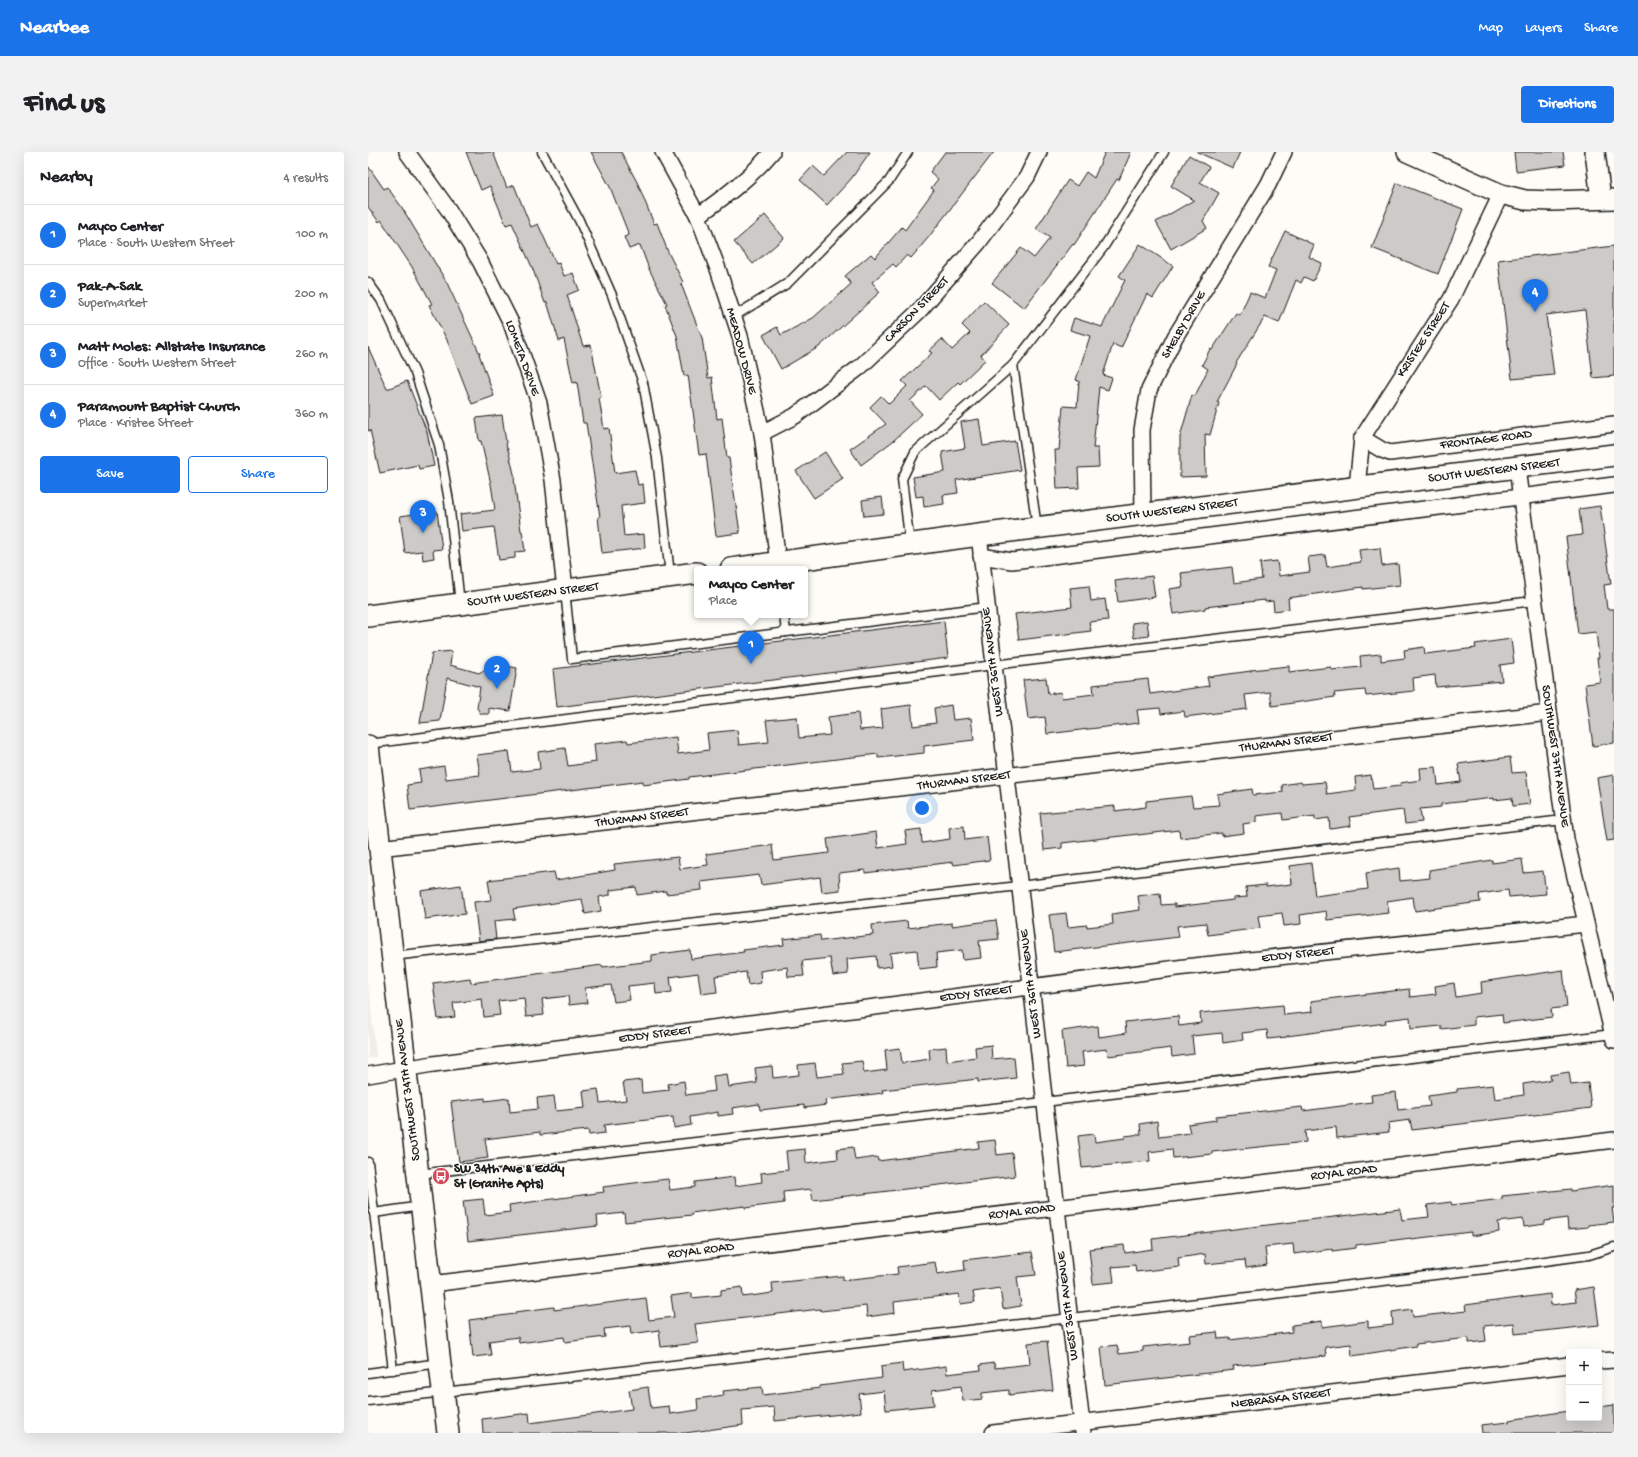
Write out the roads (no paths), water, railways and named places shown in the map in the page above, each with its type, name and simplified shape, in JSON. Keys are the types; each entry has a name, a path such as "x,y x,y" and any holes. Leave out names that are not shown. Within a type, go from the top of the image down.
{"main road":[{"name":"SOUTH WESTERN STREET","path":"778,566 979,535 1614,455"},
{"name":"SOUTH WESTERN STREET","path":"368,616 694,573"},
{"name":"SOUTHWEST 34TH AVENUE","path":"368,745 378,855 392,956 448,1433"}],"street":[{"name":"LOMETA DRIVE","path":"407,152 448,209 480,261 511,323 539,403 553,480 565,590"},
{"name":"MEADOW DRIVE","path":"663,152 698,216 718,269 740,336 762,433 778,566"},
{"path":"698,216 722,199 762,164 772,152"},
{"name":"CARSON STREET","path":"762,433 795,416 860,367 919,312 979,242 1027,177 1039,152"},
{"name":"SHELBY DRIVE","path":"1143,515 1142,430 1149,390 1175,337 1268,185 1284,152"},
{"path":"1407,152 1501,194 1525,200 1608,199 1595,152"},
{"name":"KRISTEE STREET","path":"1357,487 1362,438 1451,299 1501,194"},
{"name":"FRONTAGE ROAD","path":"1362,438 1382,450 1390,452 1614,424"},
{"name":"SOUTHWEST 37TH AVENUE","path":"1517,468 1566,839 1613,1037"},
{"path":"981,556 1012,561 1614,485"},
{"name":"WEST 36TH AVENUE","path":"979,535 1082,1428"},
{"name":"THURMAN STREET","path":"378,855 1007,776 1549,713"},
{"name":"EDDY STREET","path":"368,1075 441,1063 1031,986 1185,967 1586,924"},
{"name":"ROYAL ROAD","path":"431,1284 1614,1140"},
{"path":"1602,1361 1614,1360"},
{"name":"NEBRASKA STREET","path":"993,1433 1082,1428 1566,1365"}],"lane":[{"path":"542,152 582,226 612,295 643,383 657,458 671,577"},
{"path":"733,317 788,283 888,181 908,152"},
{"path":"910,546 902,479 915,452 1012,365 1103,248 1164,152"},
{"path":"368,282 381,300 415,373 438,444 449,501 460,604"},
{"path":"1012,365 1038,528"},
{"path":"565,590 572,659 987,607"},
{"path":"368,745 994,665 1534,601"},
{"path":"784,618 786,632"},
{"path":"392,956 1019,886 1563,820"},
{"path":"418,1174 1613,1037"},
{"path":"368,1162 393,1370"},
{"path":"374,1213 421,1206"},
{"path":"368,1400 1494,1268 1589,1255 1614,1248"},
{"path":"368,1374 440,1362"}],"place":[{"name":"Paramount Baptist Church","path":"1535,312"},
{"name":"Matt Moles: Allstate Insurance","path":"423,533"},
{"name":"Mayco Center","path":"751,664"},
{"name":"Pak-A-Sak","path":"497,689"},
{"name":"SW 34th Ave & Eddy St (Granite Apts)","path":"441,1176"}]}
